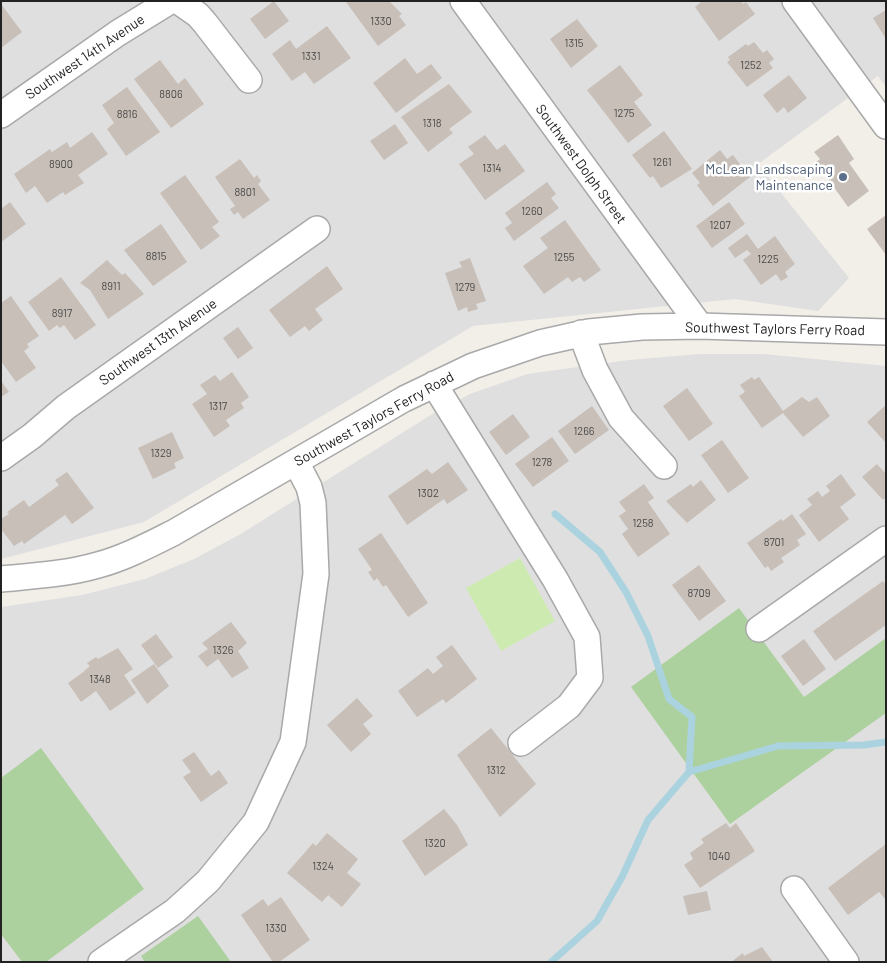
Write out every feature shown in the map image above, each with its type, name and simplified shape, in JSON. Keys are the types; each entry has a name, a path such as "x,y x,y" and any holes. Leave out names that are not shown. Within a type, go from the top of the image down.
{"street":[{"name":"Southwest 14th Avenue","path":"1,115 118,33 170,1"},
{"path":"178,1 206,23 249,80"},
{"name":"Southwest Dolph Street","path":"463,1 700,326"},
{"path":"795,1 886,126"},
{"name":"Southwest 13th Avenue","path":"1,458 32,436 66,407 317,229"},
{"name":"Southwest Taylors Ferry Road","path":"1,579 75,570 99,565 125,555 174,533 362,422 434,384 501,355 581,334 642,327 700,326 886,332"},
{"path":"581,334 595,370 621,418 664,466"},
{"path":"434,384 555,578 587,637 590,678 569,706 521,743"},
{"path":"101,962 175,911 208,881 256,822 293,742 316,574 313,503 309,487 296,462"},
{"path":"759,629 886,540"},
{"path":"794,889 846,962"}],"shaded area":[{"path":"1,1 886,1 886,87 878,76 758,164 849,278 818,311 735,299 473,326 144,522 1,559"},
{"path":"700,354 764,354 886,366 886,962 1,962 1,607 82,595 145,579 194,559 239,535 434,413 470,394 527,374 629,360"}],"green space":[{"path":"520,558 555,621 501,651 466,588"},
{"path":"739,608 804,697 886,638 886,713 730,824 631,687"},
{"path":"41,748 144,889 46,962 22,962 1,934 1,778"},
{"path":"198,916 231,962 145,962 141,956"}],"building":[{"path":"274,1 289,21 265,39 250,19"},
{"path":"389,1 402,14 399,16 406,25 378,46 346,2"},
{"path":"702,1 741,1 743,4 746,2 755,14 719,41 695,7"},
{"path":"1,4 22,32 1,48"},
{"path":"886,10 886,39 873,18"},
{"path":"577,19 598,46 571,68 550,39"},
{"path":"327,26 351,58 314,84 305,72 292,81 272,54 290,40 296,49"},
{"path":"754,42 763,53 767,50 774,59 769,63 773,68 747,87 727,62 730,60 728,57 746,44 748,46"},
{"path":"405,58 417,74 431,64 442,78 396,113 373,83"},
{"path":"160,60 178,84 185,78 204,104 171,128 134,79"},
{"path":"620,65 643,95 634,102 652,125 628,143 587,90"},
{"path":"789,75 807,98 788,113 784,107 777,113 763,95"},
{"path":"449,84 472,112 449,129 453,133 428,152 401,117"},
{"path":"127,87 160,132 126,156 107,129 114,123 102,105"},
{"path":"395,124 408,143 384,160 370,141"},
{"path":"664,131 692,169 661,188 653,176 650,178 632,155"},
{"path":"92,132 108,154 78,175 84,183 65,195 63,192 47,203 35,186 26,193 14,174 50,149 52,152 67,142 70,148"},
{"path":"485,135 497,150 505,144 525,171 485,200 459,164 474,154 468,147"},
{"name":"McLean Landscaping Maintenance","path":"838,135 854,159 849,163 869,191 848,207 816,162 820,159 814,152"},
{"path":"720,150 727,159 733,155 750,177 713,206 697,185 700,183 692,173"},
{"path":"240,159 254,178 257,175 261,181 258,184 270,200 243,219 238,212 234,215 230,209 235,206 215,177"},
{"path":"185,175 219,222 212,227 220,236 201,250 160,193"},
{"path":"547,182 556,194 551,198 559,208 514,241 505,228 512,223 505,213"},
{"path":"10,202 26,224 1,242 1,209"},
{"path":"729,202 745,224 712,248 696,226"},
{"path":"886,215 886,255 867,229"},
{"path":"565,220 601,270 584,282 580,277 572,282 568,277 544,294 523,266 548,248 540,238"},
{"path":"161,224 187,262 153,286 124,250"},
{"path":"747,234 758,249 775,236 795,264 785,272 788,277 781,281 776,274 761,285 743,260 751,254 747,250 735,258 728,248"},
{"path":"470,258 486,301 476,304 478,309 468,312 467,307 458,311 445,273 462,267 459,262"},
{"path":"107,260 122,275 125,273 144,294 108,319 90,290 80,283"},
{"path":"327,266 343,289 315,309 323,320 309,331 305,326 290,337 269,310"},
{"path":"61,277 96,325 75,340 64,325 60,328 57,325 49,331 28,302"},
{"path":"11,296 39,336 27,344 29,347 24,351 36,368 16,382 1,361 1,303"},
{"path":"238,327 253,348 238,359 223,338"},
{"path":"232,372 249,397 241,403 244,408 226,420 230,426 214,437 192,404 207,394 200,385 215,375 220,381"},
{"path":"752,377 754,380 759,377 783,411 802,397 809,402 817,397 830,416 803,437 783,413 762,428 739,396 745,392 740,385"},
{"path":"1,381 9,392 1,397"},
{"path":"687,388 713,424 689,441 663,406"},
{"path":"886,405 886,443 867,422"},
{"path":"592,406 609,430 575,454 558,431"},
{"path":"513,414 530,437 506,455 489,432"},
{"path":"172,432 184,458 174,463 176,468 153,479 138,448"},
{"path":"552,437 569,461 533,487 515,464"},
{"path":"722,440 749,478 728,493 701,455"},
{"path":"448,462 468,490 447,504 444,499 407,525 388,496 427,469 432,474"},
{"path":"877,464 886,474 886,497 883,500 862,477"},
{"path":"67,472 94,508 72,524 65,515 24,544 22,541 14,546 1,529 1,519 9,514 7,512 24,500 29,507 59,485 55,480"},
{"path":"841,474 856,495 840,507 849,519 819,542 799,515 812,505 807,499 818,491 822,497 830,491 826,486"},
{"path":"701,480 716,500 687,523 666,501 691,484 693,487"},
{"path":"644,484 654,498 648,502 670,534 638,557 622,534 628,529 619,516 626,511 619,502"},
{"path":"792,514 806,534 797,540 800,545 781,558 784,562 771,571 768,566 765,568 747,543 781,519 783,521"},
{"path":"381,533 428,603 408,617 386,585 383,587 377,578 374,581 368,572 372,570 358,549"},
{"path":"699,565 726,601 699,621 672,585"},
{"path":"883,581 886,585 886,625 835,661 813,631"},
{"path":"231,622 247,643 238,651 249,668 232,678 218,659 207,667 198,656 208,649 202,643"},
{"path":"156,634 173,657 158,668 141,645"},
{"path":"804,639 826,669 803,686 781,656"},
{"path":"452,645 477,679 446,703 443,699 417,717 398,691 428,668 433,674 443,666 436,657"},
{"path":"118,648 133,669 124,675 136,693 110,711 96,691 81,702 68,683 90,666 87,663"},
{"path":"154,664 169,686 147,704 131,680"},
{"path":"357,698 373,716 363,724 371,734 351,752 327,725"},
{"path":"491,728 536,784 500,817 457,755"},
{"path":"194,752 211,776 219,770 228,783 201,802 183,777 191,772 182,760"},
{"path":"444,809 457,825 468,845 425,876 402,841"},
{"path":"726,823 730,828 736,823 755,851 700,888 684,865 693,859 690,853 704,843 701,839"},
{"path":"327,833 358,859 347,873 361,884 342,907 328,895 322,902 287,873 313,843 316,846"},
{"path":"886,844 886,900 879,892 848,915 828,888"},
{"path":"707,891 711,910 688,915 683,896"},
{"path":"281,897 310,940 279,962 273,962 241,915 263,899 268,906"},
{"path":"762,947 773,962 731,962 743,953 744,956"}],"waterway":[{"path":"555,514 600,552 626,592 648,636 669,699 692,717 689,772"},
{"path":"551,962 597,921 622,877 648,820 689,772 778,746 864,745 886,742"}],"place":[{"name":"McLean Landscaping Maintenance","path":"843,177"}]}
